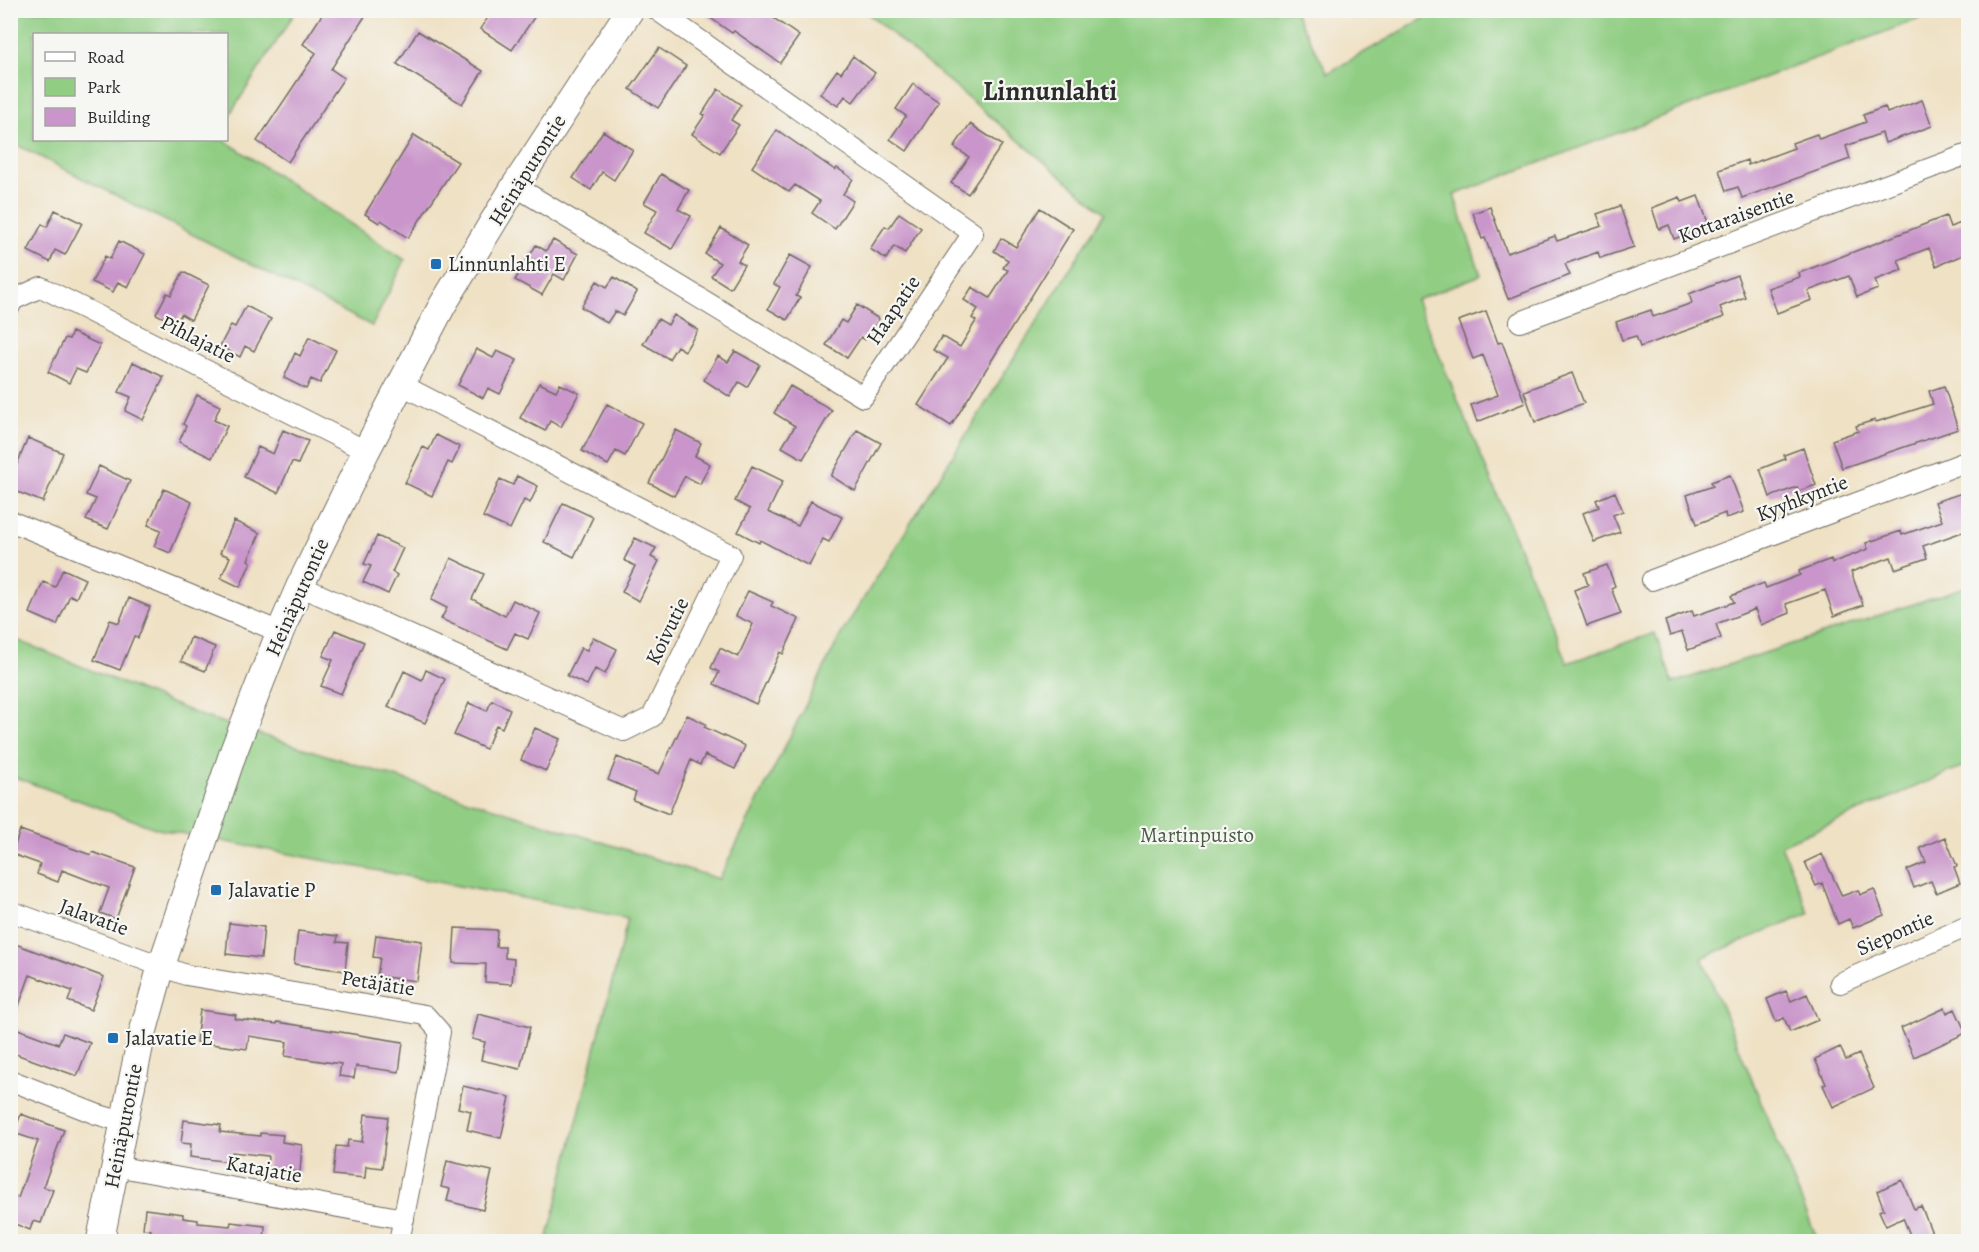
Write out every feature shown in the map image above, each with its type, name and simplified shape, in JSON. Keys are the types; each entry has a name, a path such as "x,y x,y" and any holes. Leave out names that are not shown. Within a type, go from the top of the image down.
{"street":[{"name":"Heinäpurontie","path":"100,1242 140,1043 161,967 234,750 280,632 366,451 442,306 515,186 630,10"},
{"name":"Haapatie","path":"515,186 863,397 973,233 657,10"},
{"name":"Kottaraisentie","path":"1520,322 1968,154"},
{"name":"Pihlajatie","path":"10,306 13,300 42,288 366,451"},
{"name":"Koivutie","path":"300,586 624,731 652,717 731,555 400,384"},
{"name":"Kyyhkyntie","path":"1652,580 1968,461"},
{"path":"10,521 280,632"},
{"name":"Jalavatie","path":"10,911 161,967"},
{"name":"Siepontie","path":"1840,983 1968,926"},
{"name":"Petäjätie","path":"161,967 186,975 425,1015 440,1032 399,1242"},
{"path":"10,1080 96,1114 123,1122"},
{"name":"Katajatie","path":"115,1166 404,1219"}],"green space":[{"path":"10,11 296,11 228,117 228,33 33,33 33,141 226,141 405,260 372,326 11,142"},
{"name":"Martinpuisto","path":"865,11 1294,11 1328,73 1437,11 1940,11 1454,195 1481,275 1416,300 1567,663 1655,633 1673,683 1968,586 1968,764 1781,845 1809,913 1702,958 1818,1241 547,1241 628,918 158,829 11,776 10,637 202,716 719,879 840,636 1105,213"}],"building":[{"path":"325,10 369,10 331,69 344,78 288,162 257,141 316,53 303,44"},
{"path":"493,10 539,10 512,50 480,29"},
{"path":"699,10 762,10 799,36 780,63"},
{"path":"418,31 483,71 462,104 397,64"},
{"path":"659,48 686,66 658,108 630,89"},
{"path":"853,56 875,73 853,102 845,96 838,106 820,94 837,70 841,73"},
{"path":"913,84 939,102 907,151 890,139 906,116 896,109"},
{"path":"718,89 741,105 731,120 739,125 720,153 692,134"},
{"path":"1922,100 1932,126 1885,143 1882,133 1846,146 1850,159 1742,198 1738,187 1726,191 1719,170 1747,160 1748,165 1794,148 1792,143 1817,134 1819,139 1866,122 1863,115 1885,107 1887,113"},
{"path":"970,124 1002,145 968,194 951,183 969,157 954,147"},
{"path":"777,130 835,170 837,168 853,179 843,194 853,201 835,229 812,213 820,201 795,185 789,192 752,167"},
{"path":"603,131 633,150 614,180 602,172 591,190 573,178"},
{"path":"414,135 458,162 408,238 381,220 379,223 365,214"},
{"path":"661,174 689,190 678,209 691,216 672,249 644,233 657,210 644,203"},
{"path":"1698,196 1709,225 1674,239 1669,225 1659,229 1652,208 1680,197 1682,202"},
{"path":"1620,206 1634,247 1600,258 1598,252 1565,264 1570,275 1508,299 1473,213 1490,207 1507,253 1555,236 1557,241 1602,226 1597,214"},
{"path":"1040,208 1073,229 951,426 918,405 948,358 933,350 942,336 960,347 976,321 972,318 978,309 964,300 972,287 990,298 1008,270 1003,268 1008,260 994,251 1001,238 1016,247"},
{"path":"55,210 82,223 65,255 55,250 50,262 28,251 42,224 47,227"},
{"path":"899,213 921,228 905,253 894,246 886,259 870,249 885,226 889,228"},
{"path":"1946,216 1950,227 1964,222 1968,232 1968,253 1936,266 1929,248 1898,260 1902,270 1875,280 1878,289 1857,297 1849,276 1808,291 1812,300 1777,313 1768,288 1800,277 1799,273"},
{"path":"721,228 748,245 738,261 744,265 730,288 711,276 720,263 705,254"},
{"path":"553,240 578,254 564,280 554,274 542,295 515,280 536,245 546,251"},
{"path":"119,241 145,254 128,287 118,282 113,292 92,282 105,256 110,259"},
{"path":"790,255 812,267 796,296 800,298 787,320 768,309 780,287 774,284"},
{"path":"183,272 209,285 191,320 181,314 176,324 156,314 167,293 171,295"},
{"path":"1737,275 1745,297 1720,307 1724,317 1640,347 1636,336 1622,340 1616,322 1651,310 1653,317 1692,303 1689,294"},
{"path":"614,277 637,292 623,316 615,311 607,323 581,307 597,281 607,287"},
{"path":"857,305 879,319 865,340 861,337 847,358 826,345 841,320 846,323"},
{"path":"246,306 271,319 254,351 245,346 240,357 220,346 231,325 235,327"},
{"path":"1486,311 1498,343 1502,342 1525,403 1477,422 1471,405 1498,395 1483,355 1473,359 1458,321"},
{"path":"674,315 698,330 685,351 677,346 669,359 643,344 658,319 668,325"},
{"path":"72,332 100,345 86,373 76,369 69,383 48,372 65,338 69,339"},
{"path":"309,337 336,350 320,383 311,379 306,389 284,378 295,353 300,356"},
{"path":"476,349 493,358 497,351 517,360 500,394 488,388 483,398 458,385"},
{"path":"735,351 760,365 747,387 739,382 730,397 704,380 718,356 728,362"},
{"path":"133,362 164,377 143,420 125,411 131,397 119,392"},
{"path":"1572,373 1584,403 1535,422 1524,391"},
{"path":"539,383 556,391 560,384 579,393 561,427 550,421 545,431 520,418"},
{"path":"790,386 832,410 803,459 782,447 795,426 774,413"},
{"path":"1944,386 1958,429 1842,468 1832,440 1858,431 1856,426 1933,404 1929,391"},
{"path":"197,395 220,406 214,420 227,426 212,458 179,442 186,426 183,424"},
{"path":"607,404 642,423 625,456 616,451 608,465 582,451"},
{"path":"283,430 308,441 298,464 292,462 278,493 244,477 258,447 273,454"},
{"path":"676,430 701,443 695,456 710,464 700,484 685,476 674,496 649,483"},
{"path":"857,430 881,443 855,491 831,476"},
{"path":"436,435 460,447 452,464 448,462 432,496 405,483 423,447 429,450"},
{"path":"28,438 63,453 43,502 10,489 10,481"},
{"path":"1803,448 1816,485 1799,491 1797,487 1770,497 1760,469 1785,459 1784,455"},
{"path":"99,466 130,481 108,529 86,520 96,499 86,495"},
{"path":"752,466 783,481 768,512 798,526 811,501 842,517 829,542 823,539 809,566 760,540 759,543 738,532 750,509 735,501"},
{"path":"1730,475 1744,512 1726,518 1725,513 1697,524 1687,495 1713,486 1711,482"},
{"path":"517,476 538,486 530,503 524,500 510,529 483,517 500,479 513,485"},
{"path":"164,489 192,502 170,553 154,546 161,530 148,525"},
{"path":"1968,491 1968,530 1923,546 1927,558 1895,569 1891,557 1851,572 1863,605 1834,616 1825,590 1786,604 1790,613 1761,625 1755,609 1716,624 1721,638 1688,650 1682,632 1670,636 1665,621 1692,611 1694,616 1734,602 1731,596 1764,583 1766,588 1800,575 1799,571 1831,559 1832,563 1868,549 1866,543 1901,531 1902,535 1942,521 1935,502"},
{"path":"1615,492 1623,511 1613,515 1620,532 1594,542 1583,513 1599,507 1596,500"},
{"path":"563,503 593,517 574,557 544,542"},
{"path":"234,521 260,533 248,560 251,562 240,587 221,578 230,557 220,553"},
{"path":"377,536 403,548 392,572 397,575 388,594 363,582 371,566 364,564"},
{"path":"635,538 656,548 651,557 659,561 639,601 622,592 635,566 624,560"},
{"path":"451,558 484,574 472,599 505,616 513,600 540,613 528,639 515,633 507,649 441,619 447,608 431,600"},
{"path":"1607,565 1615,586 1611,588 1621,614 1587,626 1574,590 1588,585 1584,573"},
{"path":"63,569 85,579 76,598 70,595 57,625 30,613 43,582 55,587"},
{"path":"748,591 773,602 771,606 799,619 783,654 780,652 756,704 714,684 719,672 711,668 720,648 738,657 753,624 736,616"},
{"path":"129,598 150,607 138,638 134,636 120,670 94,660 110,620 119,623"},
{"path":"335,630 364,642 341,694 321,686 333,660 323,656"},
{"path":"191,637 215,647 205,671 181,661"},
{"path":"593,637 617,649 605,674 595,669 587,685 567,676 581,648 587,650"},
{"path":"426,670 445,679 425,723 388,707 404,671 422,680"},
{"path":"492,700 510,709 502,728 496,725 486,749 454,735 469,703 487,711"},
{"path":"687,715 706,724 704,727 745,746 735,769 705,755 700,765 691,760 669,814 633,800 636,792 608,780 617,757 659,774"},
{"path":"535,728 560,739 546,771 521,760"},
{"path":"20,830 91,855 92,852 135,867 116,919 100,913 109,888 62,870 58,882 37,874 40,864 12,854"},
{"path":"1945,837 1957,866 1954,867 1960,883 1936,893 1931,881 1914,888 1907,870 1926,862 1920,848"},
{"path":"1822,854 1842,896 1858,890 1860,895 1874,889 1884,915 1853,928 1849,919 1838,924 1822,883 1816,886 1805,862"},
{"path":"229,923 264,927 261,958 226,954"},
{"path":"455,928 497,930 496,947 505,947 505,958 514,959 512,984 485,982 486,964 453,963"},
{"path":"298,931 338,936 337,942 348,943 345,971 294,964"},
{"path":"376,935 422,941 417,981 377,976 380,958 373,957"},
{"path":"10,942 104,977 91,1010 68,1001 72,991 30,975 12,1025 10,1025"},
{"path":"1786,991 1791,1001 1807,994 1818,1020 1790,1032 1784,1018 1776,1022 1767,999"},
{"path":"1945,1008 1947,1013 1955,1009 1966,1033 1914,1057 1901,1028"},
{"path":"200,1010 236,1015 235,1019 277,1024 277,1022 403,1042 399,1072 356,1066 354,1078 339,1076 341,1064 285,1056 287,1042 249,1036 247,1049 196,1042"},
{"path":"478,1014 530,1027 520,1069 481,1060 485,1042 472,1039"},
{"path":"10,1026 58,1044 63,1033 90,1043 77,1076 10,1052"},
{"path":"1840,1047 1846,1060 1859,1054 1874,1088 1833,1107 1815,1059"},
{"path":"463,1086 510,1097 501,1138 467,1130 471,1111 458,1108"},
{"path":"21,1114 64,1130 43,1187 53,1190 41,1223 33,1221 30,1230 10,1222 10,1195 18,1198 38,1141 14,1133"},
{"path":"365,1114 388,1117 382,1168 366,1166 365,1178 333,1175 336,1146 347,1147 348,1140 362,1142"},
{"path":"184,1120 221,1125 220,1132 260,1136 260,1133 283,1135 282,1142 302,1145 300,1172 267,1168 268,1156 232,1152 231,1162 190,1157 191,1144 181,1143"},
{"path":"447,1161 492,1171 483,1210 447,1201 450,1189 441,1187"},
{"path":"1902,1180 1914,1209 1921,1206 1934,1238 1926,1242 1913,1242 1903,1218 1886,1226 1879,1211 1884,1209 1877,1191"},
{"path":"145,1209 183,1214 183,1218 198,1220 198,1223 230,1226 231,1222 265,1226 264,1242 150,1242 151,1230 143,1229"}],"place":[{"name":"Linnunlahti E","path":"436,264"},
{"name":"Jalavatie P","path":"216,890"},
{"name":"Jalavatie E","path":"113,1038"}],"district":[{"name":"Linnunlahti","path":"1050,91"}]}
